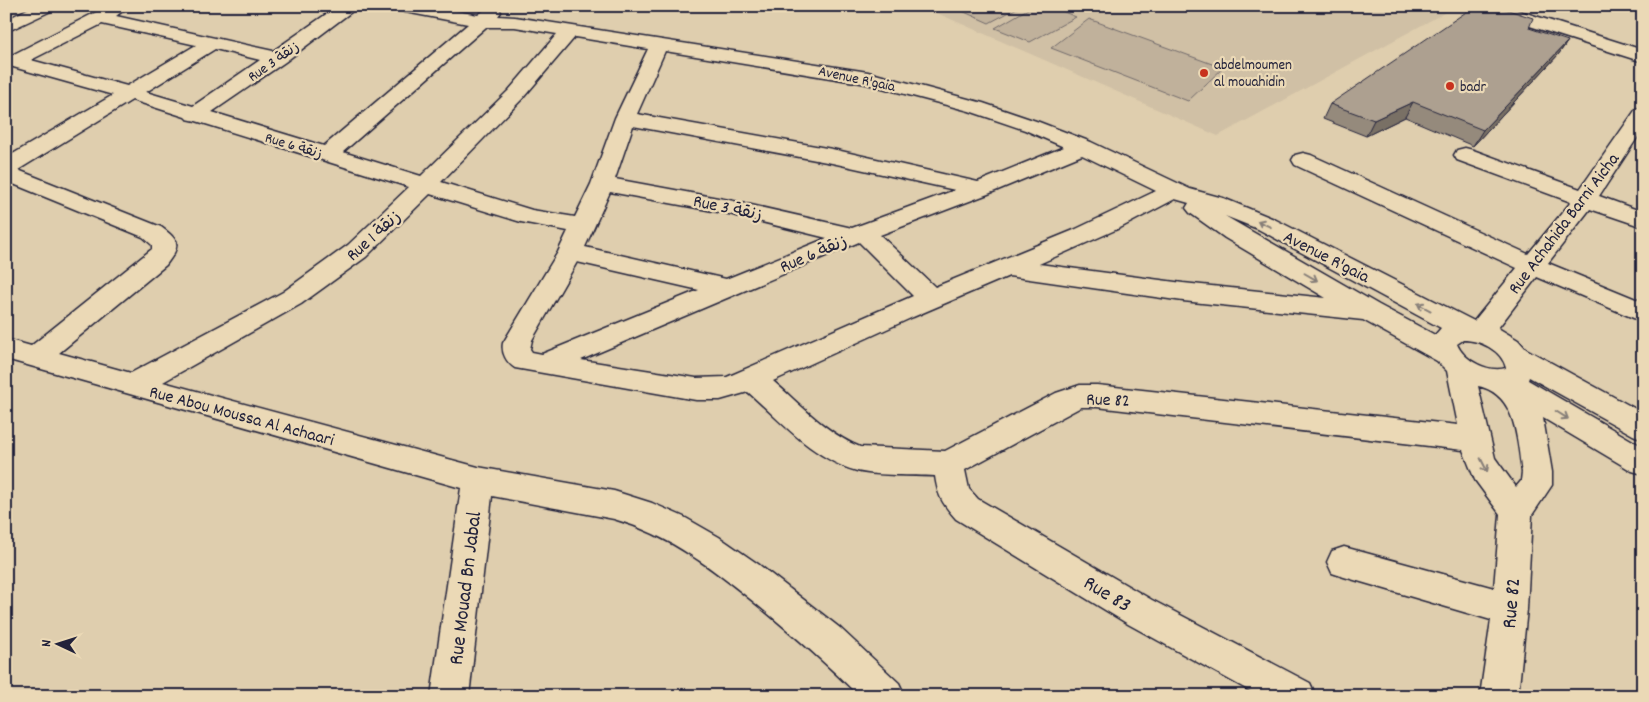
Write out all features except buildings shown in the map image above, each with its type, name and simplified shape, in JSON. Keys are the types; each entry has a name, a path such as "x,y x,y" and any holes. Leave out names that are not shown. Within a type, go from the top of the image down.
{"street":[{"path":"6,8 10,6"},
{"path":"6,27 47,6"},
{"path":"11,60 101,18 122,6"},
{"name":"Rue 3 زنقة","path":"194,115 350,6"},
{"name":"Avenue R'gaia","path":"400,6 484,13 515,22 868,78 976,107 1032,126 1083,147 1178,192 1236,211 1292,237 1474,331 1496,338 1508,347 1508,372 1479,376 1234,233 1178,192"},
{"path":"1485,6 1643,56"},
{"path":"1535,21 1547,6"},
{"path":"327,155 484,13"},
{"path":"101,18 278,58"},
{"name":"Rue 1 زنقة","path":"133,385 292,298 315,284 357,251 427,185 516,94 570,31"},
{"path":"6,168 213,43"},
{"path":"659,45 625,118 602,184 570,252 518,340 516,346 519,358 544,364 700,390 724,390 932,299 1008,268 1178,192"},
{"name":"Rue 6 زنقة","path":"11,60 194,115 280,133 327,155 529,217 582,226"},
{"name":"Rue Achahida Barni Aicha","path":"1474,331 1586,198 1643,113"},
{"path":"625,118 832,156 980,189"},
{"name":"Rue 6 زنقة","path":"544,364 858,234 980,189 1083,147"},
{"path":"1465,156 1643,220"},
{"path":"1303,160 1531,265 1643,312"},
{"path":"6,173 152,232 165,242 164,250 157,259 36,357"},
{"name":"Rue 3 زنقة","path":"602,184 729,207 858,234"},
{"path":"858,234 932,299"},
{"path":"570,252 729,288"},
{"path":"1008,268 1183,292 1370,312"},
{"path":"1474,331 1455,331 1446,336 1443,344 1454,360 1480,458 1486,471 1516,511 1536,485 1535,454 1528,417 1520,403 1508,372"},
{"name":"Rue Abou Moussa Al Achaari","path":"6,349 478,480 614,505 641,513 672,527 707,547 746,575 827,640 886,696"},
{"path":"1508,372 1643,427"},
{"path":"1508,372 1568,419 1643,462"},
{"path":"752,379 798,422 849,456 859,459 948,464"},
{"name":"Rue 82","path":"948,464 1055,407 1080,396 1117,397 1475,439"},
{"name":"Rue 83","path":"948,464 954,495 967,509 1140,612 1297,696"},
{"name":"Rue Mouad Bn Jabal","path":"450,696 478,480"},
{"name":"Rue 82","path":"1499,696 1510,609 1516,511"},
{"path":"1344,562 1510,609"}],"shaded area":[{"name":"abdelmoumen al mouahidin","path":"939,6 1457,6 1218,136 930,10"},
{"path":"951,6 1021,6 989,23"},
{"path":"1033,6 1050,6 1076,17 1030,42 995,28"},
{"path":"1089,19 1223,68 1188,101 1051,48"}],"place":[{"name":"abdelmoumen al mouahidin","path":"1204,73"},
{"name":"badr","path":"1450,86"}]}
